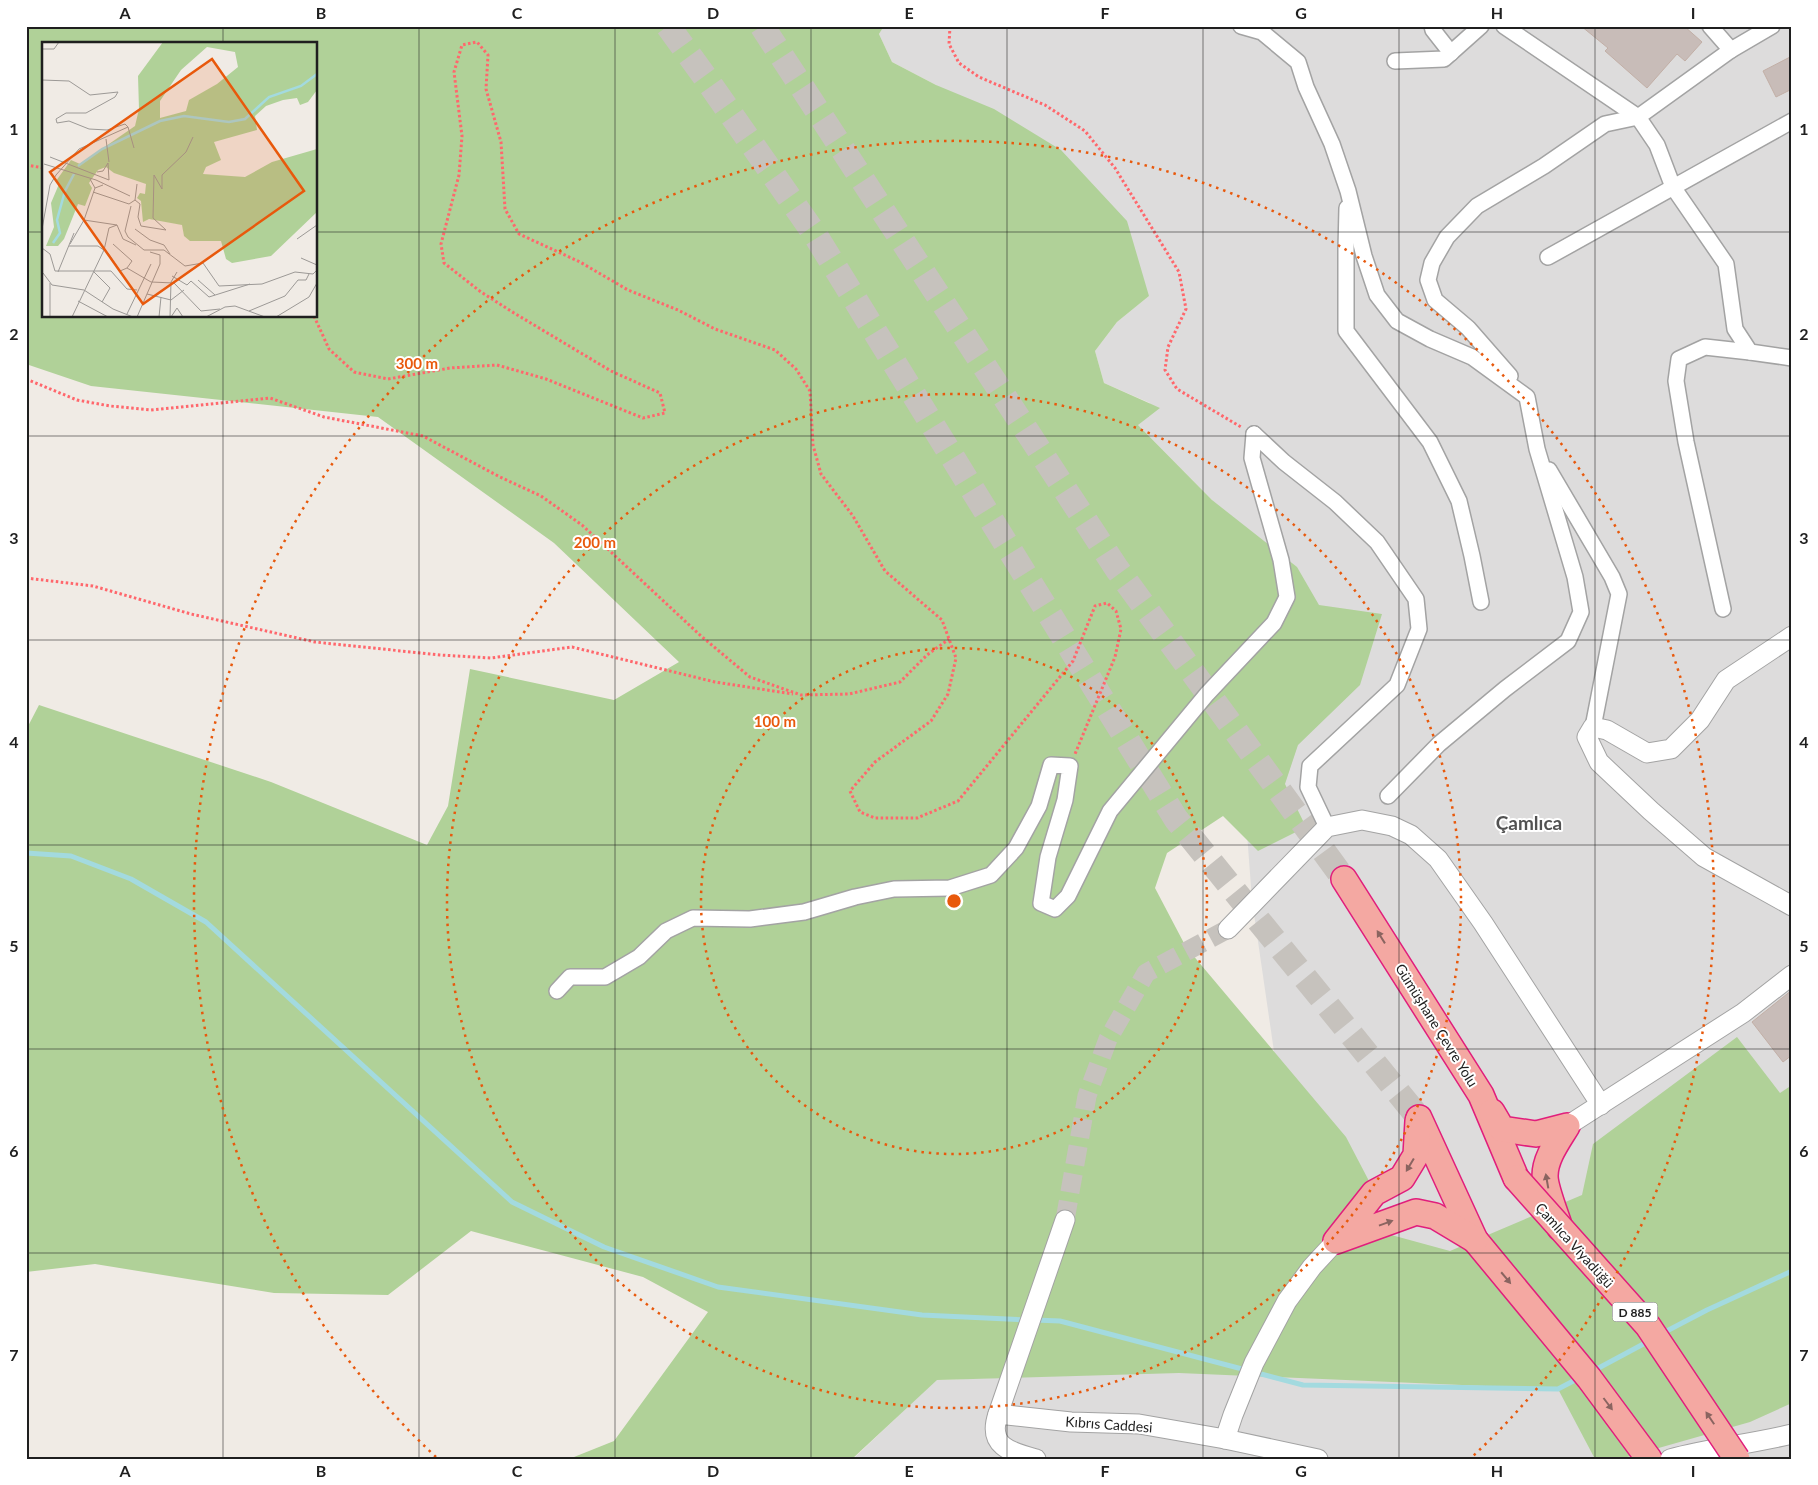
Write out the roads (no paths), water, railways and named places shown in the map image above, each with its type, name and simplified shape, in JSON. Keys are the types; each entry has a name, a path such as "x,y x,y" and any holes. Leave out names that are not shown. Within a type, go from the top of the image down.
{"highway":[{"name":"Gümüşhane Çevre Yolu","path":"1344,879 1481,1095 1516,1178"},
{"path":"1481,1095 1502,1129 1536,1134 1567,1126"},
{"path":"1336,1241 1374,1193 1402,1178 1416,1155 1419,1118 1475,1240 1589,1378 1649,1459"},
{"path":"1560,1228 1545,1178 1546,1166 1553,1149 1567,1126"},
{"name":"Çamlıca Viyadüğü","path":"1516,1178 1648,1326 1738,1459"},
{"path":"1336,1241 1416,1212 1435,1216 1475,1240"}],"street":[{"path":"1241,26 1262,32 1298,62 1306,87 1332,144 1348,192 1364,256 1377,295 1396,321 1430,339 1472,357 1527,396"},
{"path":"1432,26 1451,53"},
{"path":"1395,62 1444,59 1481,26"},
{"path":"1504,26 1638,117 1657,145 1673,187 1726,264 1735,329 1750,352"},
{"path":"1710,26 1731,50"},
{"path":"1388,796 1439,744 1505,689 1568,641 1581,612 1575,577 1537,450 1527,396 1468,328 1435,300 1428,280 1432,263 1447,237 1478,206 1544,166 1605,124 1638,117 1731,50 1772,26"},
{"path":"1548,257 1673,187 1790,127"},
{"path":"1348,192 1346,330 1430,442 1459,501 1481,602"},
{"path":"1724,609 1686,442 1676,381 1679,359 1705,347 1792,358"},
{"path":"557,991 570,978 606,977 639,957 666,931 693,918 750,920 804,912 855,897 894,889 950,888 991,875 1016,848 1038,806 1051,765 1070,766 1065,800 1048,857 1041,903 1055,909 1068,896 1110,811 1207,694 1274,623 1287,597 1281,560 1252,458 1254,434 1284,462 1335,502 1377,542 1416,599 1419,629 1397,685 1310,766 1308,787 1327,828"},
{"path":"1537,450 1612,577 1619,594 1593,727 1588,737 1599,762 1704,857 1792,906"},
{"path":"1593,727 1606,730 1647,753 1671,749 1700,720 1726,680 1792,636"},
{"path":"1228,929 1327,828 1362,820 1392,826 1411,835 1438,859 1483,923 1600,1105"},
{"path":"1567,1126 1743,1013 1792,975"},
{"path":"1036,1459 1006,1450 1000,1443 995,1430 1000,1407 1065,1220"},
{"path":"1225,1439 1254,1363 1287,1301 1312,1267 1336,1241"},
{"name":"Kıbrıs Caddesi","path":"1000,1407 1070,1422 1139,1424 1225,1439 1318,1459"},
{"path":"1670,1459 1695,1452 1762,1442 1792,1434"}],"waterway":[{"path":"26,853 71,856 131,879 206,922 512,1202 604,1247 718,1287 922,1315 1027,1320"},
{"path":"1661,1334 1707,1310 1792,1271"},
{"path":"1035,1320 1060,1321 1303,1385 1558,1389 1581,1377"},
{"path":"1593,1371 1649,1341"}],"tunnel":[{"path":"668,26 814,233 1176,819 1419,1118"},
{"path":"762,26 1117,569 1344,879"},
{"path":"1065,1220 1087,1096 1108,1039 1146,973 1228,929"}],"district":[{"name":"Çamlıca","path":"1529,822"}]}
